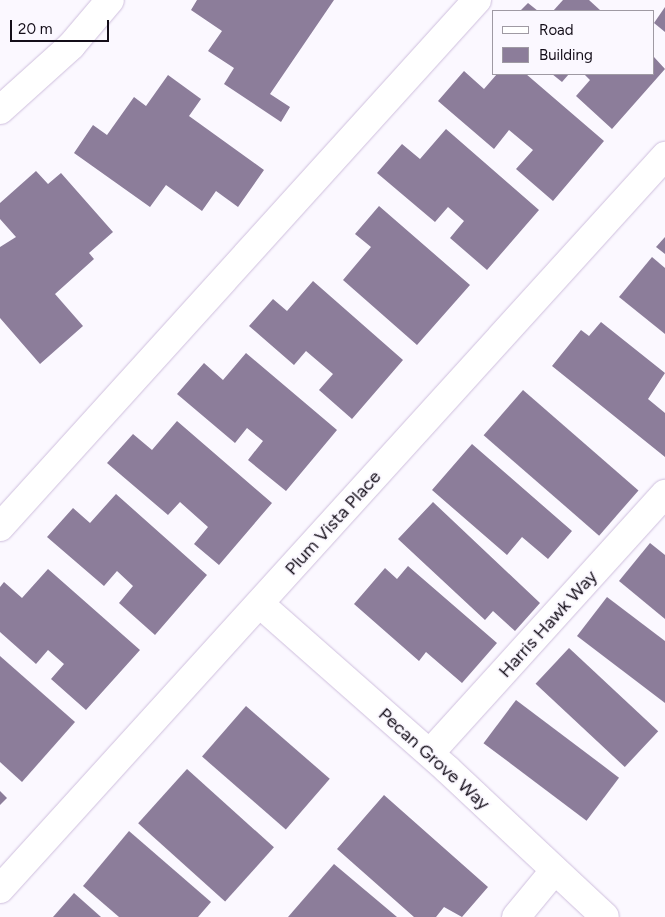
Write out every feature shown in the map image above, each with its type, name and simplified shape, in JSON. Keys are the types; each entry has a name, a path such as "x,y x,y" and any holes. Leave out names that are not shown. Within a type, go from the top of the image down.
{"street":[{"path":"0,110 71,46 110,0"},
{"path":"0,527 477,0"},
{"name":"Plum Vista Place","path":"0,889 665,156"},
{"name":"Harris Hawk Way","path":"430,754 665,494"},
{"name":"Pecan Grove Way","path":"260,604 430,754 605,917"},
{"path":"516,917 554,871"}],"building":[{"path":"197,0 334,0 270,94 290,107 281,122 224,84 234,68 208,51 222,31 191,10"},
{"path":"563,0 589,0 600,10 554,10"},
{"path":"528,3 537,10 521,10"},
{"path":"665,7 665,32 655,24"},
{"path":"655,58 665,69 612,129 576,96 590,80 585,75 655,75"},
{"path":"464,71 484,89 496,75 527,75 604,141 553,201 516,169 533,150 509,130 494,149 438,101"},
{"path":"168,75 201,99 189,116 264,170 238,207 216,191 202,211 166,185 150,207 74,153 93,125 107,135 134,97 146,106"},
{"path":"553,75 568,75 562,82"},
{"path":"446,129 539,210 487,270 450,238 464,221 448,207 435,222 377,173 402,144 420,159"},
{"path":"36,171 48,184 61,173 113,232 89,253 94,259 55,294 83,326 40,364 0,318 0,247 16,237 0,219 0,203"},
{"path":"379,206 470,285 417,345 343,280 371,247 355,234"},
{"path":"665,237 665,254 656,247"},
{"path":"652,257 665,268 665,334 619,297"},
{"path":"313,281 403,360 352,419 319,390 333,374 306,351 294,365 249,326 273,299 287,311"},
{"path":"601,322 665,373 648,399 665,413 665,457 552,366 581,330 589,336"},
{"path":"246,353 337,430 286,491 248,460 263,441 247,428 235,443 177,394 204,363 223,380"},
{"path":"523,390 638,490 599,536 484,435"},
{"path":"177,421 272,503 219,565 194,544 208,527 180,502 168,515 107,463 133,434 152,450"},
{"path":"472,444 572,531 548,559 522,537 507,555 432,490"},
{"path":"116,494 207,575 155,635 119,603 133,586 117,571 104,586 47,537 73,508 90,523"},
{"path":"433,502 540,603 515,631 493,611 485,620 398,539"},
{"path":"650,543 665,555 665,619 619,581"},
{"path":"408,566 497,643 462,683 426,652 419,661 354,604 385,568 397,579"},
{"path":"48,569 140,650 86,710 51,679 64,664 48,650 36,664 0,632 0,587 4,582 22,598"},
{"path":"607,597 665,641 665,703 577,636"},
{"path":"569,648 658,731 625,767 536,684"},
{"path":"0,656 75,722 22,782 0,762"},
{"path":"516,700 619,778 587,821 484,743"},
{"path":"246,706 330,779 286,829 202,757"},
{"path":"187,769 274,847 225,902 138,823"},
{"path":"0,791 7,798 0,805"},
{"path":"384,795 488,887 462,917 444,907 436,917 414,917 337,849"},
{"path":"129,831 211,902 198,917 119,917 83,886"},
{"path":"334,864 397,917 288,917"},
{"path":"74,893 101,917 53,917"}]}
